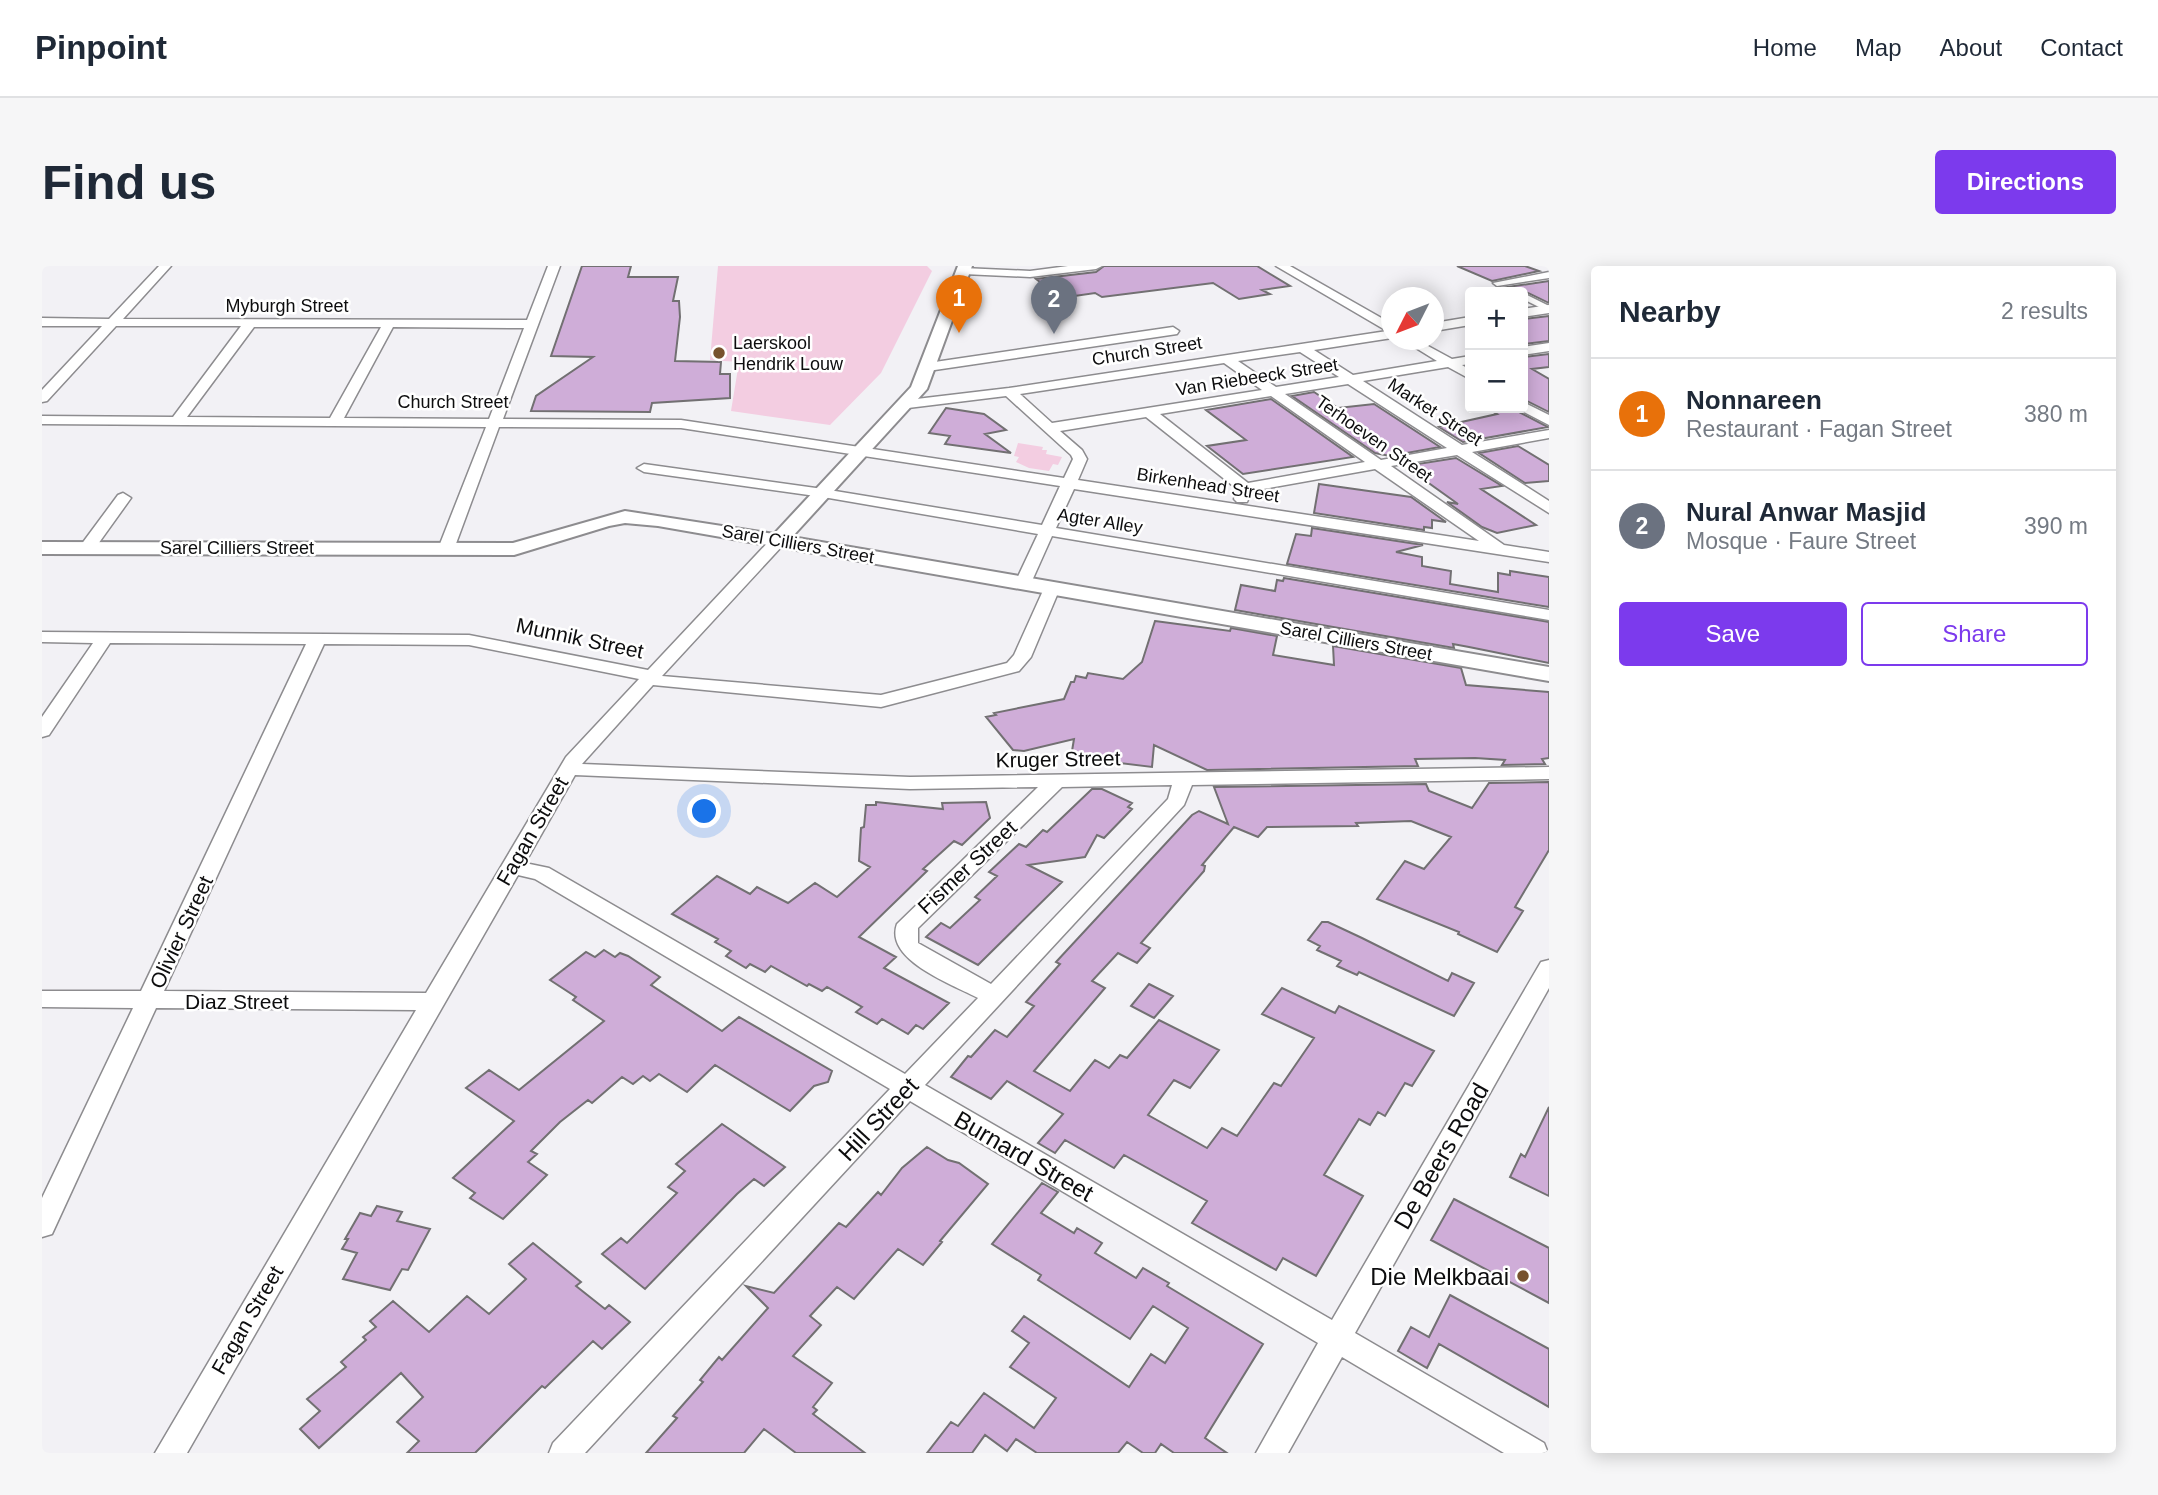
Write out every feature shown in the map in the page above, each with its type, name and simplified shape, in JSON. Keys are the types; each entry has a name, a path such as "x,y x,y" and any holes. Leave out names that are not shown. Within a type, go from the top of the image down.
{"street":[{"path":"42,398 166,266"},
{"path":"446,549 554,266"},
{"path":"964,269 1030,274 1096,266"},
{"path":"1282,266 1381,325"},
{"name":"Fagan Street","path":"170,1453 576,757 908,404 919,389 964,269"},
{"path":"1505,287 1497,283 1549,275"},
{"path":"1528,298 1549,309"},
{"path":"1528,312 1549,309"},
{"name":"Myburgh Street","path":"42,322 532,324"},
{"path":"1444,325 1465,322"},
{"path":"177,421 250,323"},
{"path":"335,421 389,324"},
{"path":"928,367 1173,331"},
{"name":"Church Street","path":"908,404 1009,392 1381,333"},
{"name":"Market Street","path":"1301,347 1549,508"},
{"path":"1528,350 1549,347"},
{"path":"1427,350 1465,372"},
{"name":"Terhoeven Street","path":"1226,359 1502,550"},
{"name":"Van Riebeeck Street","path":"1050,428 1465,361"},
{"path":"1009,392 1080,456 1023,583"},
{"path":"1528,409 1549,421"},
{"path":"1149,412 1245,488 1549,434"},
{"name":"Church Street","path":"42,421 681,424 861,451"},
{"name":"Birkenhead Street","path":"861,451 1549,557"},
{"name":"Agter Alley","path":"644,468 823,493 1549,615"},
{"path":"1239,509 1245,488"},
{"path":"87,548 122,498"},
{"name":"Sarel Cilliers Street","path":"42,548 514,549 625,517 658,520 1549,674"},
{"name":"Munnik Street","path":"42,637 481,641 673,683 881,701 1013,667 1022,657 1052,588"},
{"path":"42,731 105,637"},
{"name":"Olivier Street","path":"42,1226 317,638"},
{"name":"Kruger Street","path":"569,769 910,783 1549,773"},
{"name":"Hill Street","path":"564,1453 1177,801 1182,788 1181,780"},
{"name":"Fismer Street","path":"994,996 913,952 907,945 905,931 908,924 1055,782"},
{"name":"Burnard Street","path":"511,867 541,873 1533,1453"},
{"name":"De Beers Road","path":"1271,1453 1549,968"},
{"name":"Diaz Street","path":"42,999 432,1002"}],"shaded area":[{"path":"718,266 927,266 932,271 881,373 830,425 731,411 739,362 710,360"},
{"path":"1018,443 1043,447 1042,450 1047,450 1046,454 1062,457 1058,465 1053,464 1049,471 1029,468 1016,462 1019,457 1014,456"}],"building":[{"path":"582,266 631,266 628,277 678,277 673,301 679,301 680,317 675,361 721,362 720,374 730,374 730,398 652,403 650,412 531,411 536,396 593,357 551,356"},
{"path":"1104,266 1257,266 1290,286 1262,290 1270,294 1239,299 1213,283 1102,297 1095,293 1061,298 1036,279 1096,272"},
{"path":"1457,266 1525,266 1539,271 1492,281"},
{"path":"1549,281 1549,303 1528,293 1528,287 1508,287"},
{"path":"1549,316 1549,341 1528,343 1528,318"},
{"path":"1549,354 1549,367 1532,369 1549,379 1549,412 1528,402 1528,356"},
{"path":"1314,392 1338,408 1374,404 1440,447 1390,456 1375,453 1292,396"},
{"path":"1271,399 1353,457 1243,474 1207,446 1246,440 1206,410"},
{"path":"946,408 984,414 1006,430 985,434 1011,453 945,444 950,436 929,433"},
{"path":"1521,413 1548,427 1463,442 1439,427 1497,414"},
{"path":"1518,446 1549,465 1549,481 1525,483 1479,453"},
{"path":"1456,458 1502,486 1481,489 1536,525 1497,533 1482,527 1447,502 1458,504 1405,466"},
{"path":"1319,484 1411,497 1446,522 1432,520 1432,528 1424,527 1424,530 1314,513"},
{"path":"1312,528 1423,545 1396,552 1422,557 1422,566 1451,571 1450,584 1498,592 1498,573 1510,575 1510,571 1549,577 1549,607 1287,564 1296,534 1311,536"},
{"path":"1284,578 1549,622 1549,663 1453,644 1454,648 1235,610 1241,585 1275,591 1277,580 1283,581"},
{"path":"1155,621 1230,631 1231,628 1277,636 1273,655 1334,665 1333,646 1461,668 1466,685 1549,692 1549,758 1542,759 1545,764 1502,765 1505,760 1475,758 1415,759 1418,766 1207,770 1154,745 1152,767 1071,757 1074,739 1024,751 1013,750 986,717 1064,699 1076,676 1086,678 1088,673 1123,679 1142,662"},
{"path":"1549,782 1549,850 1515,907 1523,911 1497,952 1458,934 1459,932 1377,899 1405,861 1424,869 1451,837 1411,821 1356,823 1358,826 1267,827 1258,837 1234,827 1202,865 1205,866 1204,871 1141,943 1150,948 1137,963 1118,953 1092,981 1105,988 1034,1071 1070,1091 1095,1060 1109,1068 1120,1055 1127,1058 1159,1020 1219,1050 1190,1088 1174,1080 1148,1115 1207,1148 1222,1128 1237,1136 1274,1083 1281,1086 1314,1038 1262,1014 1282,988 1335,1013 1339,1006 1434,1051 1412,1086 1405,1083 1385,1116 1378,1112 1370,1125 1359,1119 1324,1175 1363,1196 1316,1276 1283,1258 1276,1270 1192,1223 1207,1201 1124,1155 1114,1168 1065,1140 1055,1153 1038,1143 1063,1114 1007,1081 991,1099 951,1077 995,1030 1007,1037 1034,1006 1026,1002 1060,964 1056,962 1192,815 1199,811 1228,824 1214,787 1426,784 1429,791 1472,808 1489,783"},
{"path":"1092,789 1102,789 1132,803 1128,807 1132,809 1104,838 1097,835 1085,857 1028,865 1062,882 978,965 926,937 941,923 950,928 980,900 975,897 997,876 989,872 1019,844 1026,847 1043,830 1047,832"},
{"path":"876,802 943,809 942,803 986,802 990,818 962,845 954,841 923,869 927,871 859,937 896,957 884,968 949,1003 923,1029 916,1025 908,1034 882,1019 877,1024 856,1012 862,1007 827,987 822,991 809,984 807,986 771,966 765,972 750,964 746,968 726,956 731,951 715,942 718,939 672,914 717,876 750,894 757,887 788,903 815,883 837,897 870,867 859,861 861,828 864,827 866,805 876,805"},
{"path":"1322,922 1328,922 1448,981 1452,973 1474,983 1454,1016 1359,972 1357,975 1337,966 1341,961 1317,950 1320,946 1308,940"},
{"path":"604,950 615,957 620,953 628,956 660,977 651,985 722,1031 739,1017 832,1071 828,1082 814,1086 790,1111 715,1065 687,1092 659,1074 650,1081 643,1076 633,1084 622,1077 592,1103 588,1100 560,1122 531,1151 537,1154 528,1162 547,1175 503,1219 470,1198 475,1193 453,1178 514,1121 466,1088 489,1070 519,1090 604,1021 573,1000 576,997 550,980 586,952 595,957"},
{"path":"1149,984 1173,996 1154,1018 1131,1006"},
{"path":"1549,1107 1549,1196 1510,1177 1521,1154 1525,1157"},
{"path":"722,1124 785,1167 764,1186 754,1179 645,1289 602,1254 621,1238 627,1243 677,1193 668,1187 685,1171 676,1164"},
{"path":"927,1147 948,1160 959,1163 988,1184 923,1265 898,1249 854,1299 837,1287 810,1316 821,1325 793,1356 832,1383 813,1407 817,1410 813,1414 865,1453 796,1453 764,1429 744,1453 646,1453 677,1418 673,1416 703,1382 700,1380 719,1357 722,1360 768,1308 746,1286 774,1293 839,1223 846,1227 878,1192 881,1195 902,1168"},
{"path":"1042,1183 1058,1192 1041,1213 1074,1233 1077,1228 1102,1243 1095,1253 1136,1278 1143,1268 1169,1283 1167,1286 1263,1344 1205,1438 1227,1453 1174,1453 1161,1444 1155,1453 1143,1453 1127,1442 1118,1453 1037,1453 1016,1439 1007,1451 985,1435 972,1453 927,1453 951,1422 958,1426 984,1393 1034,1428 1056,1398 1010,1367 1029,1343 1012,1331 1024,1316 1129,1387 1151,1354 1165,1363 1188,1328 1153,1306 1130,1339 1038,1280 1041,1275 992,1244"},
{"name":"Die Melkbaai","path":"1454,1199 1549,1248 1549,1303 1431,1240"},
{"path":"377,1206 402,1212 397,1221 430,1229 408,1270 402,1269 390,1290 343,1279 357,1253 342,1249 348,1239 345,1239 360,1213 371,1216"},
{"path":"533,1243 581,1282 576,1286 605,1309 609,1305 630,1322 602,1349 593,1341 545,1388 542,1386 475,1453 407,1453 419,1441 397,1422 423,1397 401,1373 319,1448 300,1429 320,1411 307,1399 346,1367 341,1362 366,1340 363,1337 376,1327 370,1321 393,1301 429,1332 467,1296 489,1314 526,1279 509,1264"},
{"path":"1450,1295 1549,1349 1549,1407 1439,1344 1427,1368 1398,1351 1411,1327 1429,1337"}],"place":[{"name":"Nonnareen","path":"959,333"},
{"name":"Nural Anwar Masjid","path":"1054,334"},
{"name":"Laerskool Hendrik Louw","path":"719,353"},
{"name":"Die Melkbaai","path":"1523,1276"}]}
